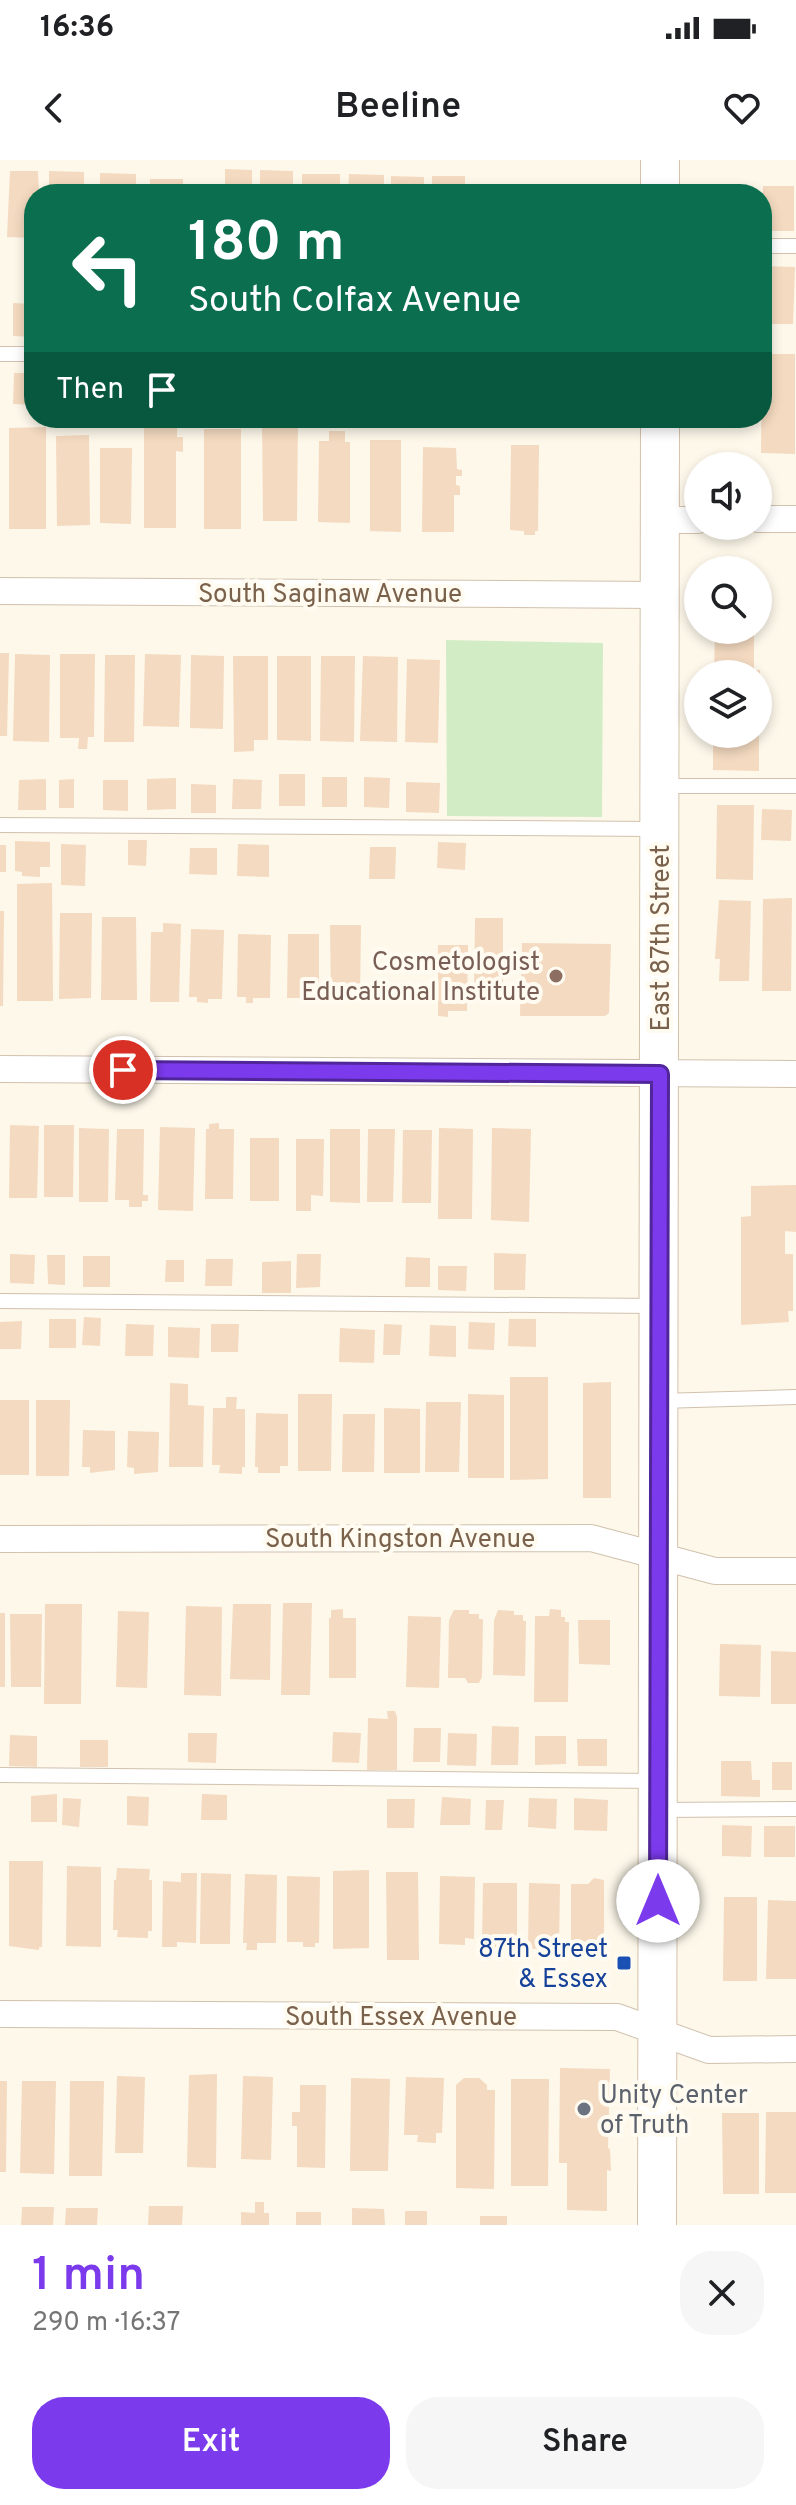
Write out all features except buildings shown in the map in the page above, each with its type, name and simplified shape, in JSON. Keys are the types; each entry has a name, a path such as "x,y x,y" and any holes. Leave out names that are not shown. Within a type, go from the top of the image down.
{"main road":[{"path":"660,160 660,184"},
{"name":"East 87th Street","path":"657,2225 660,428"}],"street":[{"path":"772,519 796,519"},
{"path":"660,520 684,520"},
{"name":"South Saginaw Avenue","path":"0,591 660,595"},
{"path":"0,1069 796,1074"},
{"name":"South Kingston Avenue","path":"0,1539 591,1538 715,1571 796,1571"},
{"name":"South Essex Avenue","path":"0,2014 617,2017 709,2050 796,2049"}],"lane":[{"path":"772,246 796,246"},
{"path":"0,354 24,354"},
{"path":"660,786 796,786"},
{"path":"0,825 660,829"},
{"path":"0,1301 660,1306"},
{"path":"659,1401 796,1397"},
{"path":"0,1775 658,1795 796,1809"}],"green space":[{"path":"446,640 603,643 602,817 447,816"}],"place":[{"name":"Cosmetologist Educational Institute","path":"556,976"},
{"name":"87th Street & Essex","path":"624,1963"},
{"name":"Unity Center of Truth","path":"584,2109"}],"route":[{"path":"123,1070 660,1074 658,1901"}]}
